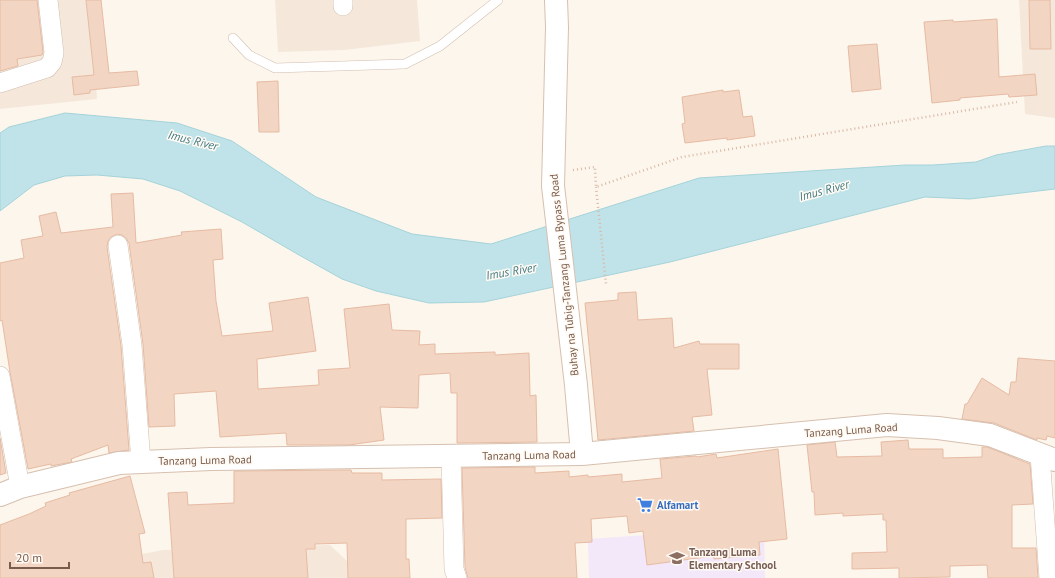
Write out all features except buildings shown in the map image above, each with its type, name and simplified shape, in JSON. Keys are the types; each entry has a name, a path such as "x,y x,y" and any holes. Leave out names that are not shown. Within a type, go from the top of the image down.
{"street":[{"path":"0,83 47,68 52,62 54,54 48,0"},
{"name":"Buhay na Tubig-Tanzang Luma Bypass Road","path":"556,0 557,27 553,174 582,454"},
{"path":"118,245 132,345 141,462"},
{"path":"0,376 20,487"},
{"name":"Tanzang Luma Road","path":"0,495 20,487 119,463 212,459 451,457 582,454 887,425 938,428 990,435 1048,458"},
{"path":"451,457 454,569 457,578"},
{"path":"1048,458 1049,578"}],"lane":[{"path":"233,38 249,55 275,68 405,64 440,46 498,0"}],"path":[{"path":"596,187 682,157 1017,102"},
{"path":"553,174 595,167 606,284"}],"shaded area":[{"path":"0,0 91,0 97,99 0,109"},
{"path":"275,0 417,0 420,41 345,50 278,52"},
{"path":"1019,0 1055,0 1055,118 1025,114"},
{"name":"Tanzang Luma Elementary School","path":"764,527 765,578 589,578 588,539"},
{"path":"330,545 365,578 49,578 122,558 163,550"}],"water":[{"name":"Imus River","path":"65,113 177,123 232,141 316,197 412,234 491,244 699,178 976,162 996,155 1046,146 1055,146 1055,189 970,199 925,197 670,262 484,302 429,303 376,291 342,279 242,222 180,191 143,179 97,175 65,176 34,185 0,211 0,133 9,127"}],"place":[{"name":"Alfamart","path":"645,505"},
{"name":"Tanzang Luma Elementary School","path":"677,558"}]}
